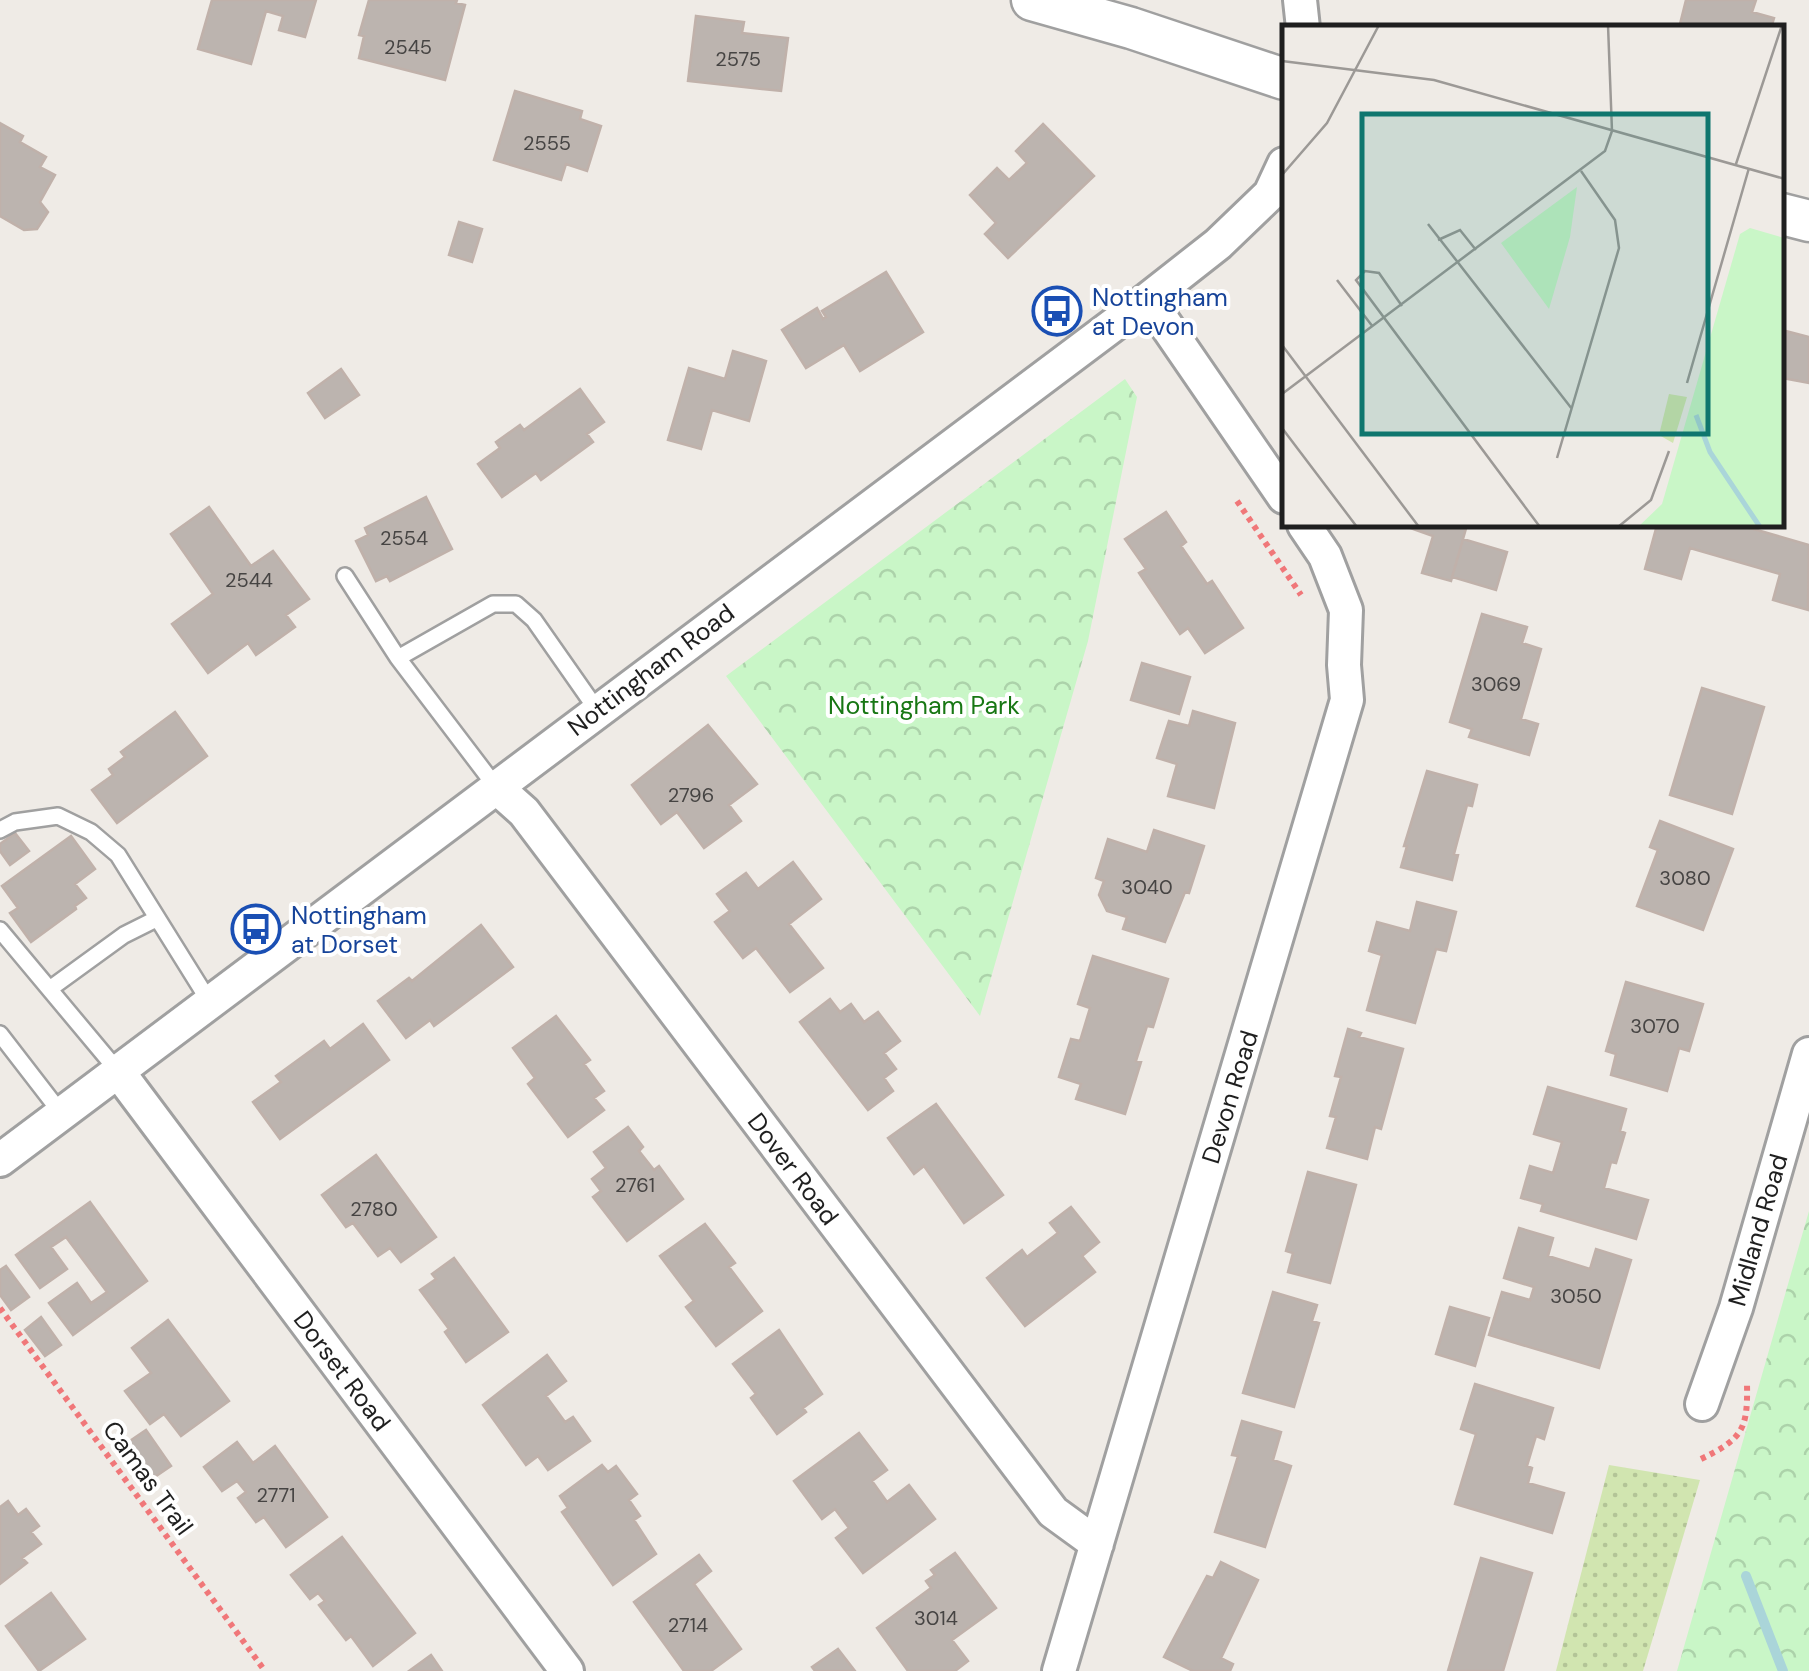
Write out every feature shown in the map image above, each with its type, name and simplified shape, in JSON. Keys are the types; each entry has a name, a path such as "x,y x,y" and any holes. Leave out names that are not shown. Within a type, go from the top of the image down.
{"street":[{"path":"1032,0 1282,78"},
{"path":"1300,0 1303,25"},
{"name":"Nottingham Road","path":"0,1160 1148,299 1218,244 1270,194 1282,168"},
{"path":"1784,215 1809,221"},
{"path":"1148,299 1282,494"},
{"name":"Devon Road","path":"1059,1671 1347,700 1346,610 1325,556 1306,528"},
{"name":"Dover Road","path":"496,787 524,812 1053,1512 1098,1544"},
{"name":"Midland Road","path":"1702,1404 1736,1308 1809,1054"},
{"name":"Dorset Road","path":"116,1070 567,1671"}],"lane":[{"path":"345,576 398,658 496,787"},
{"path":"398,658 493,604 516,604 534,620 598,710"},
{"path":"0,830 16,822 58,816 91,832 118,855 209,1001"},
{"path":"51,988 124,935 156,919"},
{"path":"0,930 116,1070"},
{"path":"0,1034 61,1113"}],"path":[{"path":"1238,501 1300,591 1307,609"},
{"name":"Camas Trail","path":"0,1308 265,1671"}],"green space":[{"name":"Nottingham Park","path":"1125,379 1137,397 1088,641 980,1016 726,676"},
{"path":"1809,1211 1809,1671 1677,1671"},
{"path":"1609,1465 1700,1480 1643,1671 1556,1671"}],"building":[{"path":"212,0 316,0 305,37 279,30 283,16 266,11 251,64 198,49"},
{"path":"369,0 457,0 456,3 465,5 445,80 359,58 364,36 359,35"},
{"path":"1686,0 1756,0 1752,12 1774,18 1772,25 1680,25"},
{"path":"696,16 744,22 742,33 788,38 781,91 688,81"},
{"path":"515,91 582,111 580,119 601,126 587,171 566,164 561,180 494,160"},
{"path":"0,123 23,136 20,142 46,157 40,167 55,175 40,202 48,212 37,229 24,230 0,216"},
{"path":"1043,124 1094,176 1008,258 985,234 996,223 970,195 997,168 1009,180 1027,163 1016,151"},
{"path":"459,222 482,229 472,262 449,255"},
{"path":"886,272 923,332 860,371 844,345 806,368 782,330 817,308 823,319 826,317 822,311"},
{"path":"1784,331 1809,337 1809,383 1784,378"},
{"path":"733,351 766,361 749,421 712,410 701,449 668,440 689,368 725,379"},
{"path":"341,369 359,395 325,418 308,393"},
{"path":"580,389 604,422 587,434 593,442 541,480 536,473 502,497 478,464 500,448 496,442 520,425 524,430"},
{"path":"426,497 452,549 390,581 387,576 376,581 356,541 368,535 365,528"},
{"path":"209,507 251,566 273,551 309,599 286,615 295,627 256,655 248,643 208,673 172,624 213,594 171,534"},
{"path":"1166,512 1186,542 1181,546 1207,584 1212,581 1243,628 1205,653 1188,628 1180,634 1139,573 1146,569 1125,539"},
{"path":"1410,528 1466,528 1451,581 1422,573 1433,536"},
{"path":"1656,528 1750,528 1809,545 1808,610 1773,600 1780,574 1690,548 1681,579 1645,569"},
{"path":"1463,539 1507,552 1496,590 1452,577"},
{"path":"1482,614 1527,627 1522,643 1541,649 1521,719 1538,724 1529,755 1469,737 1472,729 1450,722"},
{"path":"1142,663 1190,677 1179,714 1131,700"},
{"path":"1702,688 1764,707 1732,814 1670,795"},
{"path":"1193,711 1235,723 1214,808 1168,796 1177,764 1157,758 1169,721 1189,726"},
{"path":"175,712 207,756 117,823 92,790 113,775 109,769 125,757 121,752"},
{"path":"708,725 757,784 729,805 741,821 704,848 677,812 661,824 632,785"},
{"path":"1427,771 1477,785 1472,806 1467,805 1454,854 1458,855 1452,880 1401,867"},
{"path":"1660,821 1733,849 1703,930 1637,906 1658,850 1650,847"},
{"path":"1154,830 1204,846 1189,893 1185,892 1165,942 1123,929 1127,917 1107,911 1099,895 1104,881 1096,878 1108,839 1147,852"},
{"path":"15,833 29,851 10,865 0,851 0,844"},
{"path":"71,836 95,869 75,884 86,898 31,942 10,913 18,908 2,886"},
{"path":"793,862 821,899 789,924 823,968 790,992 756,948 743,958 715,922 730,911 717,894 746,873 758,889"},
{"path":"1417,902 1456,912 1446,951 1436,949 1415,1023 1367,1010 1382,955 1369,951 1377,922 1410,931"},
{"path":"481,925 513,967 434,1026 430,1020 406,1038 378,1001 409,978 412,981"},
{"path":"1093,956 1168,979 1153,1027 1147,1026 1125,1114 1076,1099 1081,1084 1059,1077 1071,1039 1080,1041 1090,1008 1078,1004"},
{"path":"1626,982 1703,1004 1689,1051 1679,1048 1667,1091 1611,1075 1616,1054 1606,1051"},
{"path":"830,999 840,1012 851,1004 864,1022 878,1012 900,1041 884,1053 896,1069 884,1078 893,1091 868,1110 800,1022"},
{"path":"556,1016 590,1060 584,1064 604,1091 594,1098 604,1110 568,1137 528,1084 535,1078 513,1048"},
{"path":"363,1024 389,1060 280,1139 253,1102 281,1082 276,1076 324,1041 330,1049"},
{"path":"1348,1029 1361,1033 1359,1037 1403,1049 1381,1129 1375,1127 1367,1159 1327,1148 1336,1117 1330,1116 1341,1077 1335,1076"},
{"path":"1548,1087 1626,1109 1620,1131 1625,1133 1604,1188 1648,1200 1636,1239 1541,1211 1543,1204 1521,1198 1530,1166 1553,1173 1562,1142 1534,1134"},
{"path":"936,1104 1003,1195 964,1223 924,1166 914,1174 888,1138"},
{"path":"628,1127 643,1147 639,1151 654,1170 659,1166 683,1199 627,1241 593,1197 601,1191 592,1179 606,1168 594,1152"},
{"path":"376,1155 436,1237 401,1262 390,1248 378,1256 353,1223 346,1227 322,1195"},
{"path":"1308,1172 1356,1185 1330,1283 1288,1272 1293,1253 1286,1251"},
{"path":"90,1202 147,1281 73,1335 49,1303 77,1283 91,1303 107,1292 66,1237 51,1247 67,1269 40,1288 16,1255"},
{"path":"1071,1207 1099,1242 1082,1256 1095,1272 1025,1326 987,1278 1022,1250 1027,1257 1058,1233 1050,1223"},
{"path":"705,1224 735,1263 729,1267 762,1311 716,1346 686,1307 694,1301 660,1256"},
{"path":"1519,1228 1553,1238 1548,1256 1590,1269 1596,1249 1631,1260 1599,1368 1489,1335 1502,1292 1530,1300 1534,1287 1504,1278"},
{"path":"454,1258 508,1332 466,1362 445,1332 449,1329 420,1290 436,1279 432,1274"},
{"path":"6,1266 29,1297 11,1310 0,1295 0,1270"},
{"path":"1273,1292 1317,1305 1312,1321 1319,1323 1294,1407 1243,1393"},
{"path":"1450,1307 1489,1318 1475,1366 1436,1354"},
{"path":"41,1317 61,1345 45,1356 25,1330"},
{"path":"168,1320 229,1401 181,1436 164,1414 150,1424 125,1391 151,1373 132,1348"},
{"path":"779,1330 822,1394 777,1434 751,1398 756,1394 733,1364"},
{"path":"547,1355 566,1381 546,1396 565,1422 573,1417 590,1441 548,1470 538,1456 526,1465 483,1405"},
{"path":"1475,1384 1553,1408 1544,1439 1536,1436 1527,1466 1532,1468 1528,1483 1564,1493 1552,1533 1455,1504 1476,1434 1461,1429"},
{"path":"1242,1421 1281,1432 1273,1460 1291,1466 1265,1547 1215,1532 1238,1456 1232,1455"},
{"path":"146,1430 171,1466 143,1485 118,1449"},
{"path":"859,1433 887,1470 872,1481 887,1502 909,1485 935,1519 863,1573 836,1538 849,1528 835,1509 822,1519 794,1481"},
{"path":"237,1442 253,1463 275,1446 327,1517 286,1547 264,1517 256,1522 238,1498 246,1492 237,1481 222,1491 204,1467"},
{"path":"602,1465 608,1472 616,1466 637,1494 629,1500 640,1516 634,1520 656,1554 613,1585 562,1512 568,1508 560,1496"},
{"path":"8,1501 18,1515 26,1509 39,1526 31,1532 41,1544 22,1558 27,1563 0,1584 0,1507"},
{"path":"342,1537 415,1633 373,1666 351,1636 346,1640 319,1605 325,1601 318,1593 310,1599 291,1575"},
{"path":"955,1553 996,1608 952,1640 968,1661 955,1671 908,1671 877,1628 931,1588 926,1581 935,1575 931,1570"},
{"path":"699,1555 711,1571 694,1584 741,1649 711,1671 684,1671 634,1602"},
{"path":"1481,1558 1532,1573 1503,1671 1448,1671"},
{"path":"1221,1562 1258,1580 1221,1658 1233,1664 1230,1671 1193,1671 1164,1657 1207,1576 1213,1578"},
{"path":"51,1593 85,1639 39,1671 6,1626"},
{"path":"838,1649 855,1671 815,1671 812,1667"},
{"path":"431,1655 442,1671 409,1671"}],"waterway":[{"path":"1746,1576 1783,1671"}],"place":[{"name":"Nottingham at Devon","path":"1057,311"},
{"name":"Nottingham at Dorset","path":"256,929"}]}
